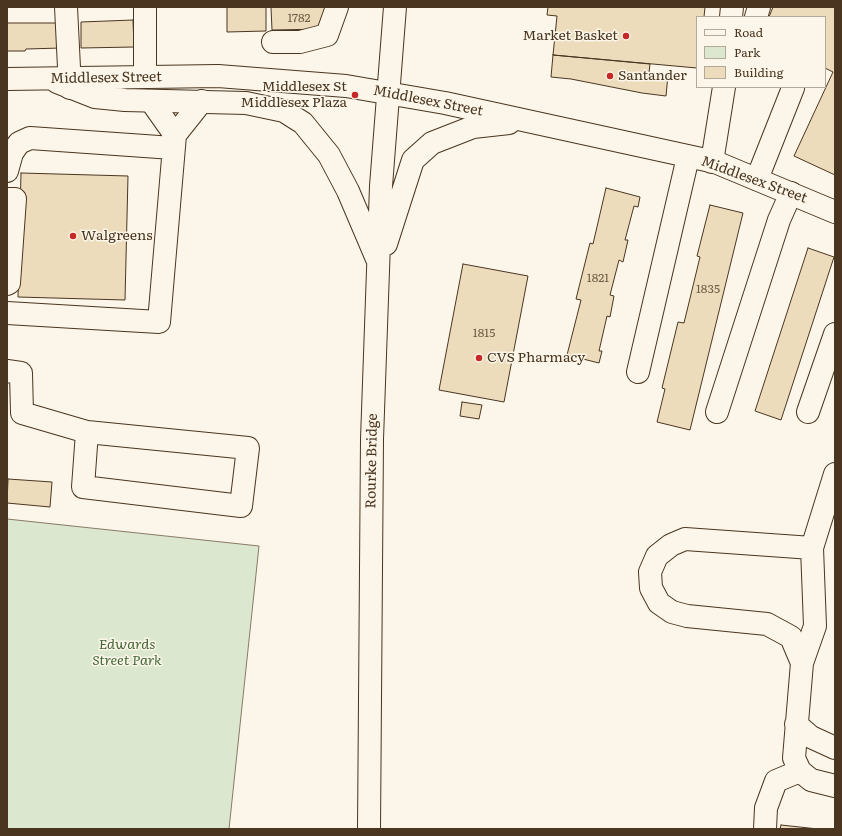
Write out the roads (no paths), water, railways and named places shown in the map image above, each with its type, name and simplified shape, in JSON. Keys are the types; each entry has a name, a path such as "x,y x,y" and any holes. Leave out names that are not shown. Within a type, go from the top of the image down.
{"main road":[{"path":"66,7 70,83 95,97 152,101 202,101 263,105 284,111 303,123 329,155 348,191 379,264"},
{"path":"145,7 145,77"},
{"path":"272,42 300,42 328,35 338,7"},
{"name":"Rourke Bridge","path":"369,829 372,439 381,186 395,7"},
{"name":"Middlesex Street","path":"7,79 47,78 70,83 145,77 218,76 346,86 445,103 712,162 835,212"},
{"path":"712,162 724,88"},
{"path":"757,179 793,88"},
{"path":"152,101 174,141"},
{"path":"7,313 159,322 174,141 202,101"},
{"path":"379,264 413,160 432,143 473,126 527,121"},
{"path":"7,171 12,153 19,143 30,138 174,141"},
{"path":"638,372 688,157"},
{"path":"717,412 779,220 791,193"},
{"path":"7,284 9,283 11,199"},
{"path":"808,412 835,334"},
{"path":"7,371 21,373 22,413 87,432 248,448 241,506 83,487 87,432"},
{"path":"834,478 812,548 815,626 802,663 794,758 800,771 811,780 835,786"},
{"path":"802,663 791,637 767,624 687,616 672,612 659,603 651,588 650,572 657,556 671,545 685,539 812,548"},
{"path":"796,724 811,737 835,748"},
{"path":"764,829 766,808 776,781 800,771"}],"place":[{"name":"Market Basket","path":"626,36"},
{"name":"Santander","path":"610,76"},
{"name":"Middlesex St Middlesex Plaza","path":"355,95"},
{"name":"Walgreens","path":"73,236"},
{"name":"CVS Pharmacy","path":"479,358"}],"park label":[{"name":"Edwards Street Park","path":"127,654"}]}
